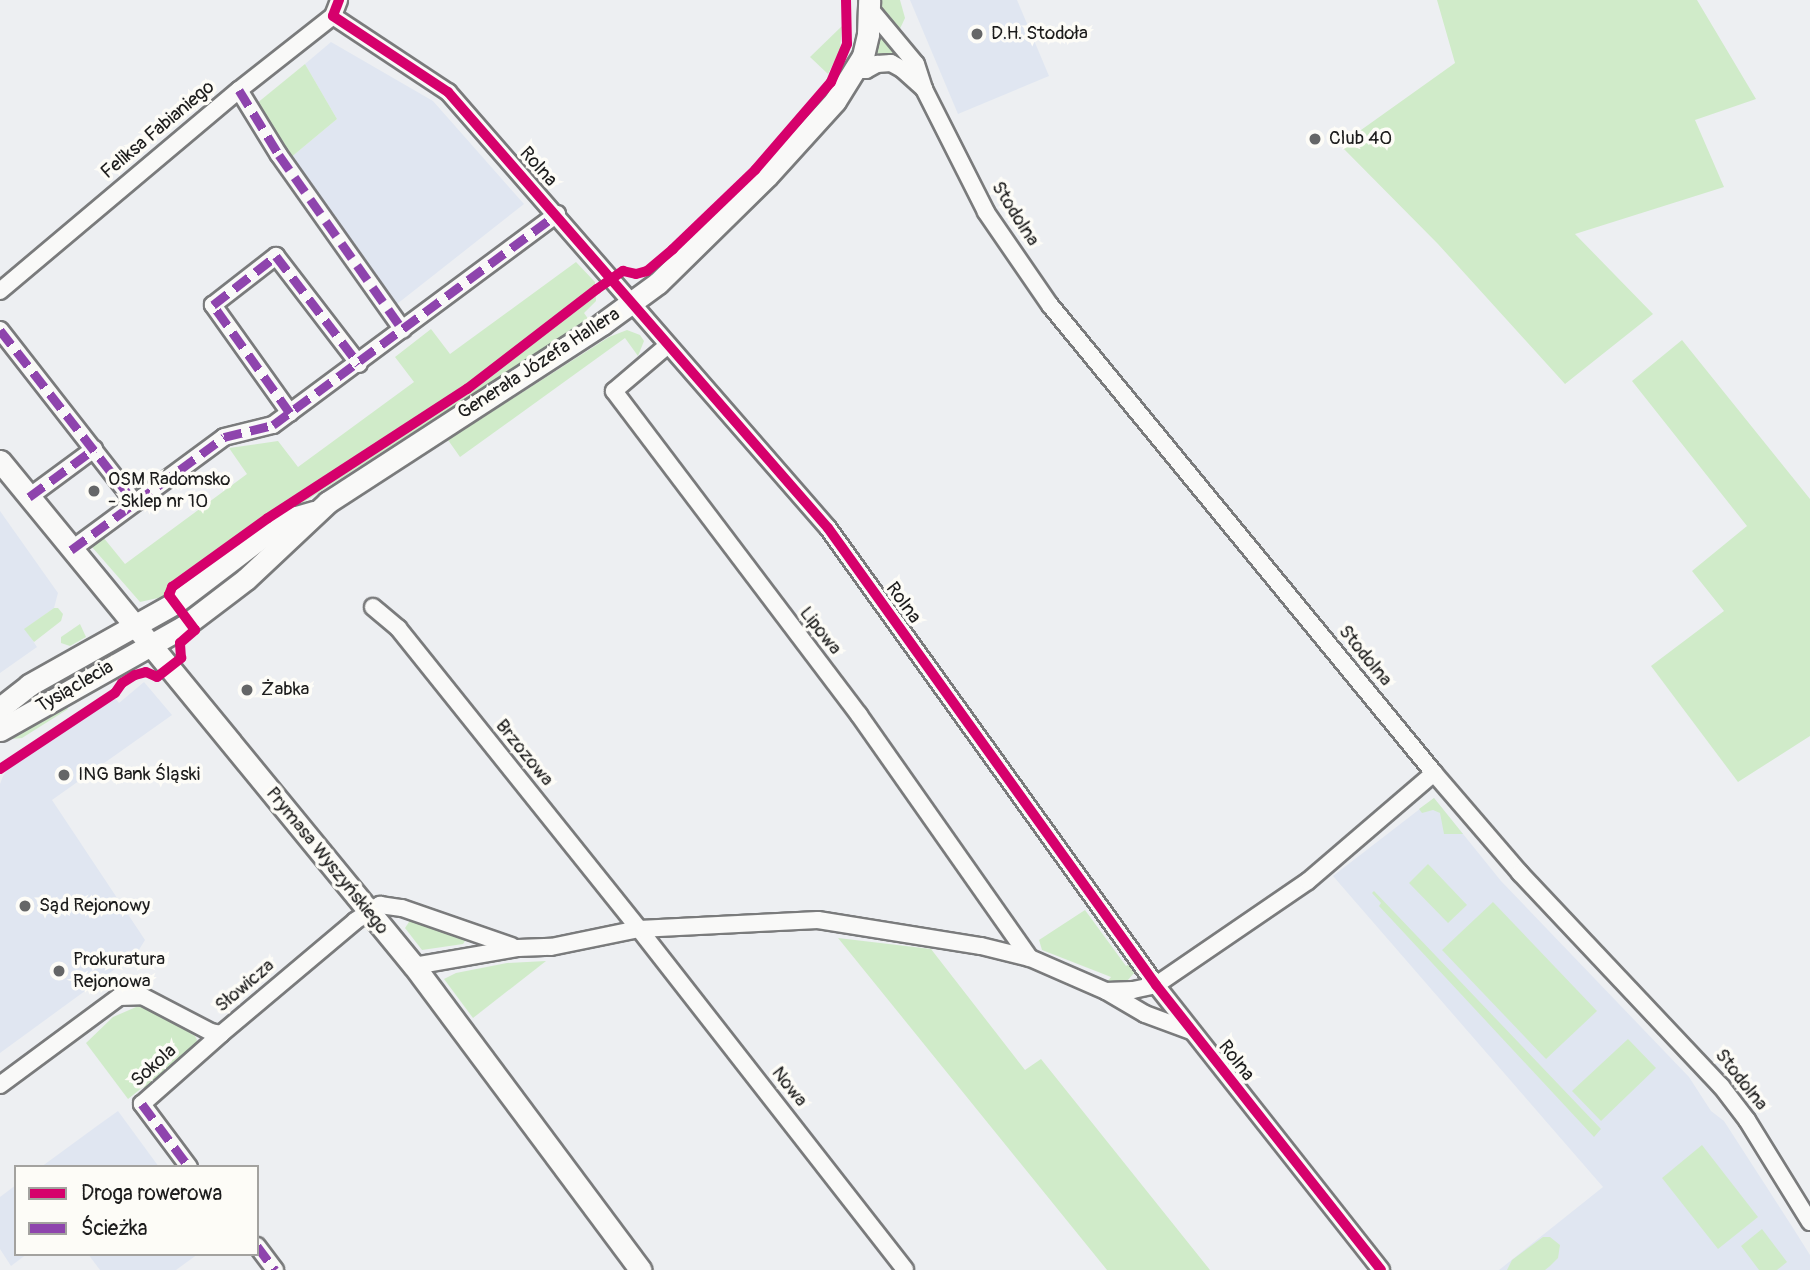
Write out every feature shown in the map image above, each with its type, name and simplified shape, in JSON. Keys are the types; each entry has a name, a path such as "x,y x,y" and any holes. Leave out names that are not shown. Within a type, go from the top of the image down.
{"street":[{"path":"333,16 339,0"},
{"name":"Generała Józefa Hallera","path":"150,646 183,627 246,579 293,538 316,511 375,469 634,302 682,261 767,176 835,101 863,55 865,3"},
{"name":"Stodolna","path":"865,3 907,51 986,212 1050,305 1434,773 1520,873 1721,1086 1747,1120 1810,1222"},
{"name":"Feliksa Fabianiego","path":"0,291 239,90 333,16"},
{"name":"Rolna","path":"333,16 447,92 634,302 668,345 828,528 1156,985 1381,1270"},
{"name":"Stodolna","path":"855,70 891,63 924,89"},
{"path":"239,90 279,155 403,330"},
{"path":"71,550 224,437 273,425 359,364 557,214"},
{"path":"290,413 214,305 276,256 359,364"},
{"path":"0,330 135,503"},
{"name":"Lipowa","path":"668,345 614,391 859,715 1030,958"},
{"path":"29,497 94,449"},
{"name":"Prymasa Wyszyńskiego","path":"0,461 414,966 641,1270"},
{"name":"Generała Józefa Hallera","path":"135,626 175,603 267,533 296,517 316,511"},
{"name":"Brzozowa","path":"373,607 398,628 639,929"},
{"name":"Tysiąclecia","path":"0,708 29,685 135,626"},
{"name":"Tysiąclecia","path":"0,730 150,646"},
{"path":"1106,991 1133,990 1156,985 1308,881 1434,773"},
{"path":"367,911 380,905 402,908 518,948"},
{"name":"Słowicza","path":"0,1085 119,997 142,996 211,1032 221,1034 367,911"},
{"path":"414,966 518,948 551,947 639,929 818,920 924,935 1030,958 1106,991 1145,1014 1191,1031"},
{"name":"Nowa","path":"639,929 905,1270"},
{"name":"Sokola","path":"188,1165 142,1104 221,1034"},
{"path":"259,1249 275,1270"}],"shaded area":[{"name":"D.H. Stodoła","path":"910,0 1017,0 1049,76 958,114"},
{"path":"331,42 433,101 524,204 397,304 289,159 337,119 305,64"},
{"path":"0,511 58,593 54,608 25,629 37,647 0,673"},
{"path":"144,682 172,715 52,800 145,940 137,953 0,1053 0,784 3,776 8,769 114,697 119,703"},
{"path":"1434,798 1501,881 1689,1077 1711,1111 1724,1121 1810,1255 1810,1270 1499,1270 1603,1187 1333,876"},
{"path":"118,1111 158,1165 44,1165"},
{"path":"14,1186 14,1256 24,1256 11,1266 0,1249 0,1197"},
{"path":"90,1256 195,1256 176,1270 100,1270"}],"green space":[{"path":"876,0 900,0 905,18 898,33 881,15"},
{"path":"1437,0 1697,0 1756,99 1695,120 1724,187 1575,234 1653,314 1565,384 1438,244 1340,145 1455,63"},
{"path":"876,25 911,64 884,54 873,56"},
{"path":"842,26 840,50 828,74 810,57"},
{"path":"305,64 337,119 289,159 256,104"},
{"path":"576,262 595,282 596,301 584,313 589,320 271,523 176,594 140,602 92,547 103,537 125,564 247,474 229,448 278,441 298,467 414,382 395,357 431,329 450,354"},
{"path":"627,330 640,335 644,341 638,356 625,338 460,457 448,440 609,337"},
{"path":"1682,340 1810,499 1810,736 1738,782 1651,666 1724,611 1692,571 1747,526 1632,381"},
{"path":"54,608 58,608 63,614 61,621 34,642 24,629"},
{"path":"80,624 86,637 70,646 61,643 61,637"},
{"path":"63,703 68,709 22,738 12,739 6,733"},
{"path":"1434,798 1463,834 1444,834 1440,813 1433,810 1422,813 1419,809"},
{"path":"1428,864 1467,905 1448,923 1409,883"},
{"path":"1374,891 1601,1129 1594,1137 1379,906 1381,903 1372,893"},
{"path":"1493,902 1597,1011 1546,1059 1442,950"},
{"path":"1085,910 1126,966 1131,963 1134,966 1135,972 1127,981 1108,981 1111,977 1042,950 1039,940"},
{"path":"411,919 465,941 463,944 422,950 405,928"},
{"path":"838,938 931,949 1025,1070 1041,1059 1210,1270 1107,1270"},
{"path":"546,961 473,1018 444,979 456,973 507,963"},
{"path":"143,1004 195,1036 197,1040 195,1047 148,1090 143,1087 128,1099 86,1043 113,1017"},
{"path":"1628,1039 1656,1068 1601,1121 1572,1091"},
{"path":"1702,1145 1758,1217 1718,1249 1662,1178"},
{"path":"1762,1229 1787,1262 1777,1270 1759,1270 1741,1246"},
{"path":"1543,1237 1550,1237 1560,1245 1558,1258 1550,1266 1545,1270 1507,1270 1512,1260"}],"marked path":[{"path":"239,90 279,155 403,330"},
{"path":"71,550 224,437 273,425 557,214"},
{"path":"290,413 213,305 276,256 359,364"},
{"path":"0,330 135,503"},
{"path":"29,497 94,449"},
{"path":"142,1104 188,1165"},
{"path":"259,1249 275,1270"}],"cycle path":[{"path":"339,0 333,16 448,92 828,528 1156,985 1381,1270"},
{"path":"0,769 115,693 122,683 135,675 146,672 157,677 181,658 180,643 195,630 169,595 172,587 268,518 467,389 623,271 636,274 647,271 673,249 755,170 831,82 847,44 846,0"}],"place":[{"name":"D.H. Stodoła","path":"977,34"},
{"name":"Club 40","path":"1315,139"},
{"name":"OSM Radomsko - Sklep nr 10","path":"94,491"},
{"name":"Żabka","path":"247,690"},
{"name":"ING Bank Śląski","path":"64,775"},
{"name":"Sąd Rejonowy","path":"25,906"},
{"name":"Prokuratura Rejonowa","path":"59,971"}]}
